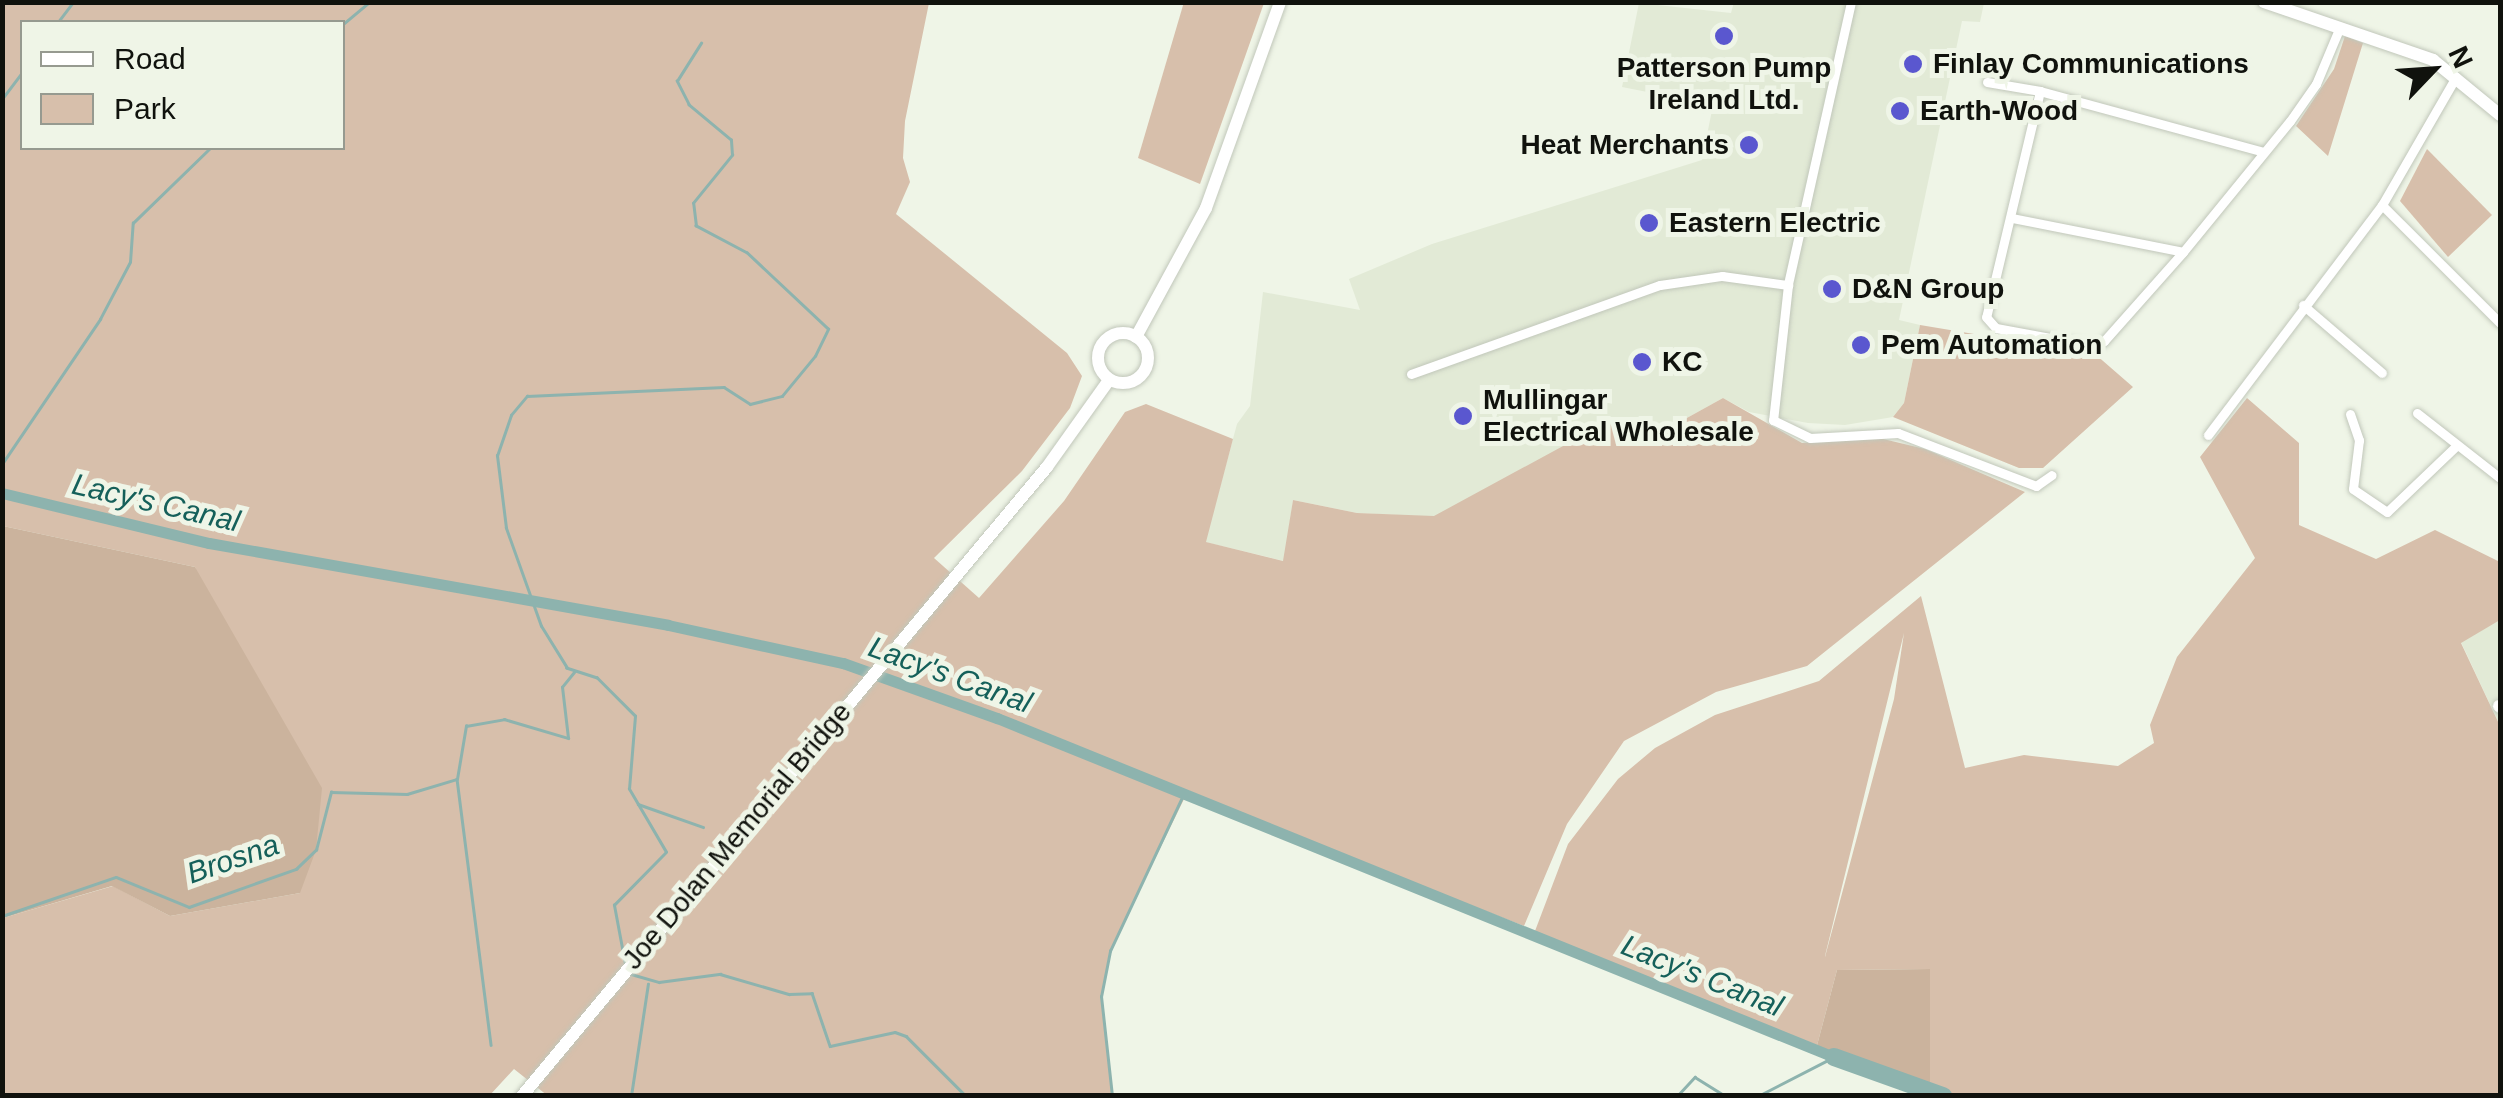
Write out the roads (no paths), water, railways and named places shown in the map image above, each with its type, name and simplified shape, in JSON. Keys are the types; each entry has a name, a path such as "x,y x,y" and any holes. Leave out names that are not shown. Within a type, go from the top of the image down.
{"main road":[{"path":"1136,337 1206,208 1280,2"},
{"path":"2264,2 2405,48 2457,74 2500,115"},
{"path":"1112,336 1136,337 1148,356 1145,370 1133,382 1109,380 1100,368 1101,346 1112,336"},
{"name":"Joe Dolan Memorial Bridge","path":"522,1096 1046,466 1109,380"}],"street":[{"path":"1852,2 1788,285 1771,410 1786,432 1810,438 1898,433 2036,486 2052,476"},
{"path":"2040,90 1986,316 1996,328 2093,346 2183,252 2264,152 2316,84 2340,28"},
{"path":"2208,435 2382,205 2457,74"},
{"path":"1987,82 2040,90 2264,152"},
{"path":"2382,205 2500,323"},
{"path":"2012,218 2183,252"},
{"path":"1411,374 1660,285 1722,276 1788,285"},
{"path":"2303,305 2382,373"},
{"path":"2417,413 2500,478"},
{"path":"2350,414 2359,440 2353,489 2387,512 2457,446"}],"waterway":[{"path":"60,20 73,2"},
{"path":"345,22 369,2"},
{"path":"625,964 614,905 666,852 629,789 635,716 597,678 567,668 541,626 506,528 497,456 511,415 527,396 724,387 750,404 782,396 815,356 828,329 747,253 696,226 693,203 732,155 731,140 689,105 677,81 701,43"},
{"path":"2,99 20,75"},
{"path":"2,464 100,319 130,262 133,223 208,150"},
{"name":"Lacy's Canal","path":"2,493 209,543 668,625 843,663 997,718 1834,1057"},
{"name":"Brosna","path":"2,916 116,877 189,907 296,869 316,850 331,792 407,794 457,779 466,726 504,719 568,738 562,687 574,672"},
{"path":"457,779 491,1045"},
{"path":"1112,1096 1101,997 1110,951 1184,793"},
{"path":"638,804 703,827"},
{"name":"Brosna","path":"631,974 659,982 720,974 789,994 812,993 830,1046 895,1032 906,1036 966,1096"},
{"path":"631,1096 648,984"},
{"name":"Brosna","path":"1758,1096 1834,1057"},
{"name":"Brosna","path":"1834,1057 1943,1096"},
{"name":"Brosna","path":"1677,1096 1695,1077 1725,1096"}],"place":[{"name":"Patterson Pump Ireland Ltd.","path":"1724,36"},
{"name":"Finlay Communications","path":"1913,64"},
{"name":"Earth-Wood","path":"1900,111"},
{"name":"Heat Merchants","path":"1749,145"},
{"name":"Eastern Electric","path":"1649,223"},
{"name":"D&N Group","path":"1832,289"},
{"name":"Pem Automation","path":"1861,345"},
{"name":"KC","path":"1642,362"},
{"name":"Mullingar Electrical Wholesale","path":"1463,416"}]}
